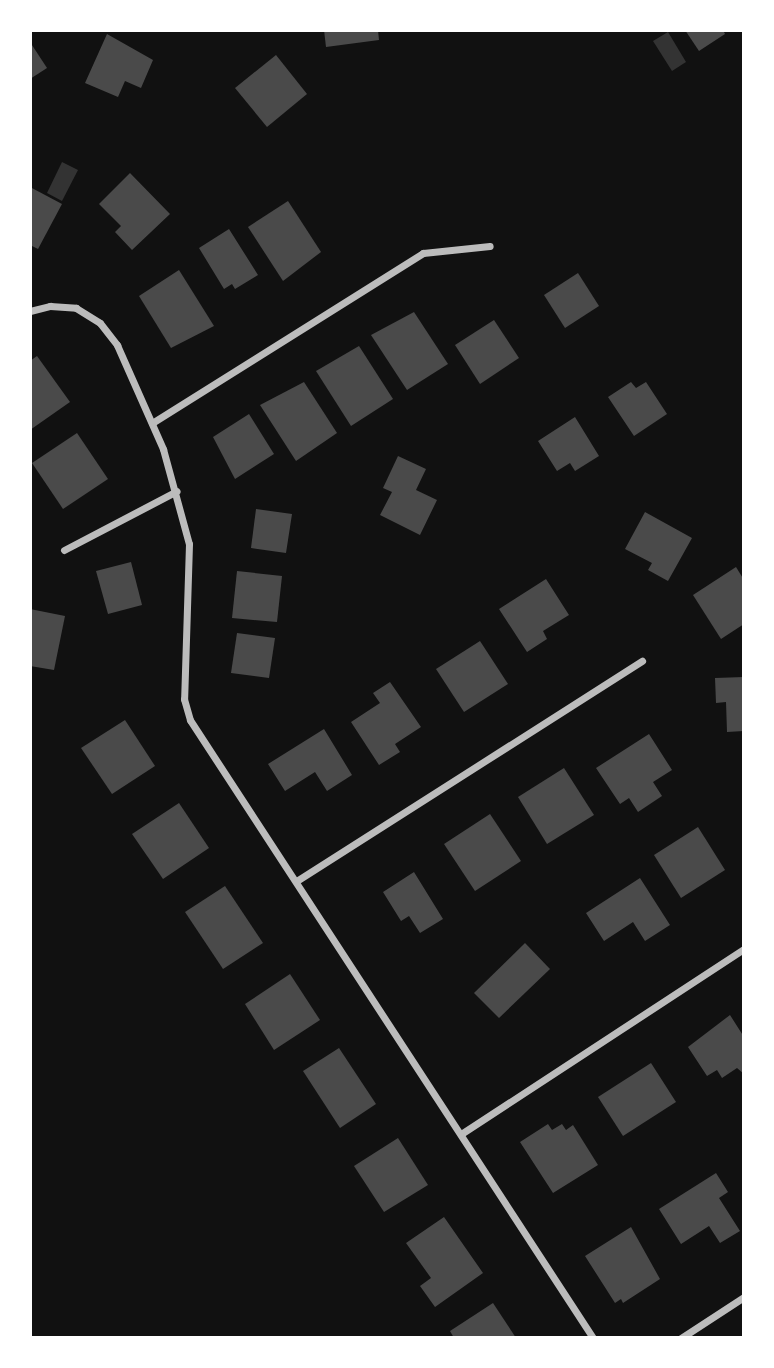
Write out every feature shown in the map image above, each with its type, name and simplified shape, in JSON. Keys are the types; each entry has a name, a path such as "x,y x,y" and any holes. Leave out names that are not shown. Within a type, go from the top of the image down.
{"street":[{"path":"152,423 424,253 491,246"},
{"path":"30,311 76,308 100,323 117,345 152,423 177,491 189,544 184,646 187,710 205,748 298,880 593,1338"},
{"path":"64,550 177,491"},
{"path":"298,880 642,661"},
{"path":"461,1134 744,949"},
{"path":"681,1338 744,1297"}],"shaded area":[{"path":"668,32 686,62 672,71 653,41"},
{"path":"62,162 78,170 62,201 47,193"}],"building":[{"path":"324,30 378,30 379,40 326,47"},
{"path":"685,30 723,30 725,34 699,51"},
{"path":"107,34 153,60 141,88 125,81 118,97 85,83"},
{"path":"30,42 47,68 30,79"},
{"path":"276,55 307,94 267,127 235,88"},
{"path":"130,173 170,214 132,250 115,232 121,226 99,204"},
{"path":"30,187 62,204 38,249 30,245"},
{"path":"288,201 321,252 283,281 248,227"},
{"path":"229,229 258,275 235,289 232,284 224,289 199,248"},
{"path":"179,270 214,326 171,348 139,296"},
{"path":"578,273 599,306 565,328 544,295"},
{"path":"414,312 448,364 407,390 371,335"},
{"path":"494,320 519,358 480,384 455,345"},
{"path":"359,346 393,399 351,426 316,371"},
{"path":"37,356 70,402 30,430 30,361"},
{"path":"304,382 337,433 296,461 260,405"},
{"path":"631,382 636,388 646,382 667,414 634,436 608,397"},
{"path":"249,414 274,454 235,479 213,437"},
{"path":"575,417 599,456 575,471 570,463 557,471 538,441"},
{"path":"77,433 108,479 63,509 32,463"},
{"path":"398,456 426,469 416,490 437,500 420,535 380,515 392,492 383,488"},
{"path":"256,509 292,514 286,553 251,548"},
{"path":"645,512 692,538 668,581 648,570 652,563 625,549"},
{"path":"131,562 142,605 108,614 96,571"},
{"path":"736,567 744,580 744,624 721,639 693,595"},
{"path":"237,571 282,576 277,622 232,618"},
{"path":"546,579 569,615 543,631 547,639 527,652 499,609"},
{"path":"30,609 65,616 54,670 30,666"},
{"path":"237,633 275,638 269,678 231,673"},
{"path":"480,641 508,684 464,712 436,669"},
{"path":"744,677 744,731 727,732 726,702 716,703 715,678"},
{"path":"390,682 421,727 395,744 400,752 379,765 351,722 380,703 373,693"},
{"path":"125,720 155,766 112,794 81,748"},
{"path":"324,729 352,775 327,791 315,772 285,791 268,764"},
{"path":"649,734 672,770 653,782 662,796 638,812 629,798 620,804 596,768"},
{"path":"564,768 594,815 547,844 518,797"},
{"path":"179,803 209,848 163,879 132,834"},
{"path":"490,814 521,861 475,891 444,844"},
{"path":"698,827 725,870 681,898 654,855"},
{"path":"414,872 443,919 420,933 409,916 401,921 383,892"},
{"path":"640,878 670,925 645,941 633,922 604,941 586,913"},
{"path":"225,886 263,943 223,969 185,912"},
{"path":"525,943 550,969 499,1018 474,993"},
{"path":"290,974 320,1020 274,1050 245,1004"},
{"path":"730,1015 744,1037 744,1074 737,1068 722,1078 717,1070 707,1076 688,1047"},
{"path":"339,1048 376,1104 340,1128 303,1071"},
{"path":"651,1063 676,1102 623,1136 598,1097"},
{"path":"548,1124 552,1130 562,1124 566,1130 573,1125 598,1165 553,1193 520,1142"},
{"path":"398,1138 428,1185 384,1212 354,1166"},
{"path":"716,1173 728,1192 719,1198 740,1231 720,1243 709,1226 681,1244 659,1209"},
{"path":"444,1217 483,1273 435,1307 420,1286 431,1278 406,1243"},
{"path":"631,1227 660,1279 623,1303 621,1299 615,1303 585,1256"},
{"path":"493,1303 516,1338 454,1338 450,1331"}]}
